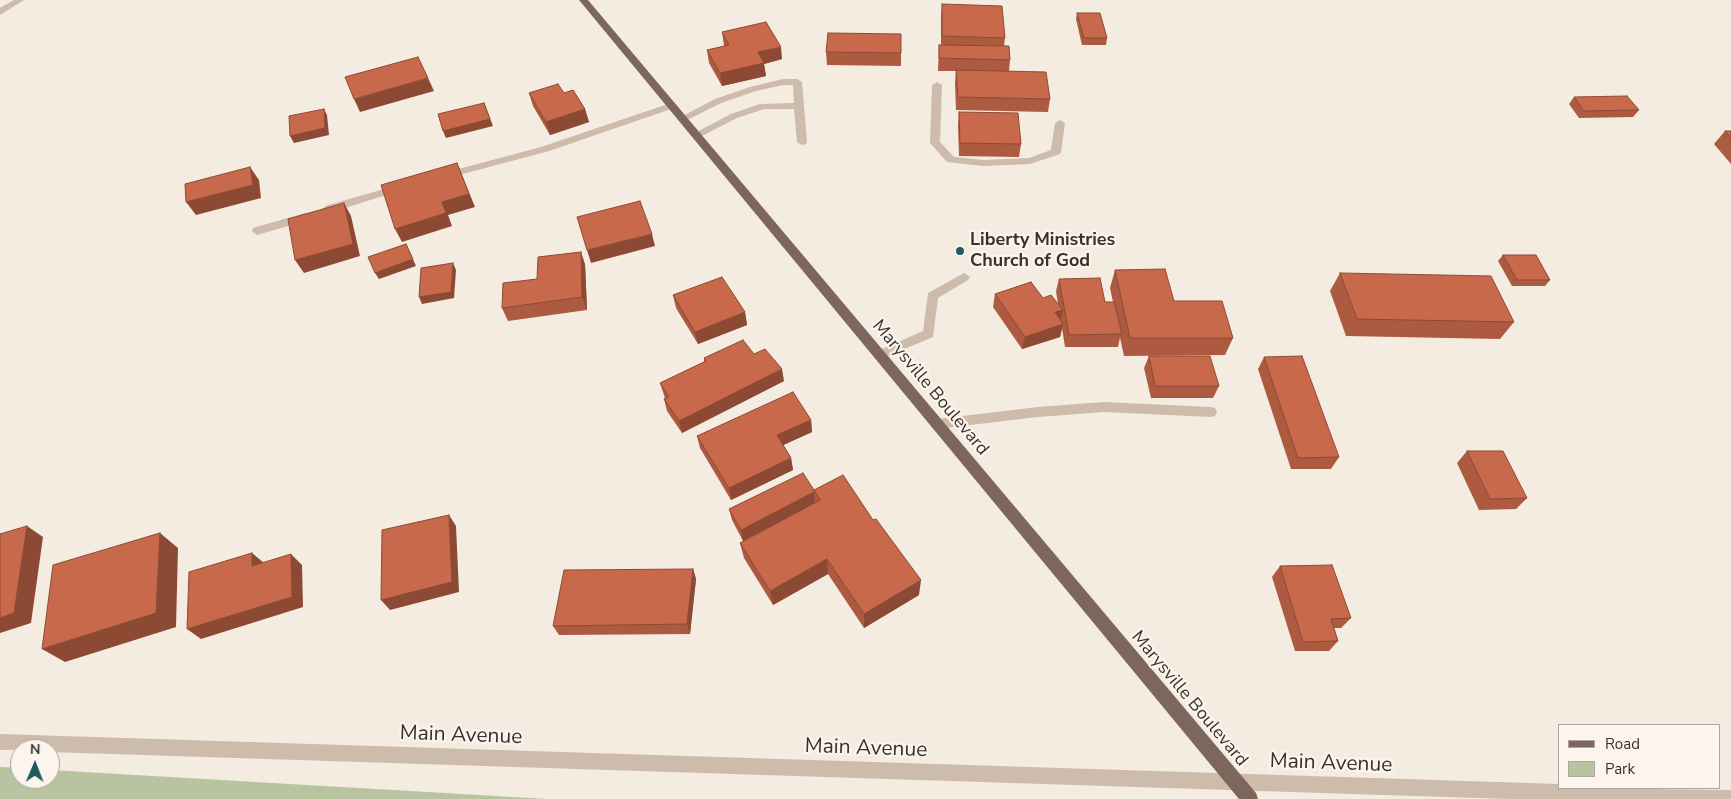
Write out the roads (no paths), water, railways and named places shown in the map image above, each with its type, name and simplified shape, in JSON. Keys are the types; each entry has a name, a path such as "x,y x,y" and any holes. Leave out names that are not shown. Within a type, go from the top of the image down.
{"main road":[{"name":"Marysville Boulevard","path":"583,0 1250,799"}],"street":[{"path":"0,12 20,0"},
{"path":"682,119 718,102 753,89 783,82 797,82 802,142"},
{"path":"937,85 935,143 951,160 982,163 1030,161 1056,152 1060,123"},
{"path":"432,179 545,149 671,106"},
{"path":"696,135 734,116 763,106 799,106"},
{"path":"257,231 413,184"},
{"path":"879,355 929,334 932,296 964,277"},
{"path":"937,424 1038,412 1104,407 1211,412"},
{"name":"Main Avenue","path":"0,742 1731,798"}],"place":[{"name":"Liberty Ministries Church of God","path":"960,251"}]}
